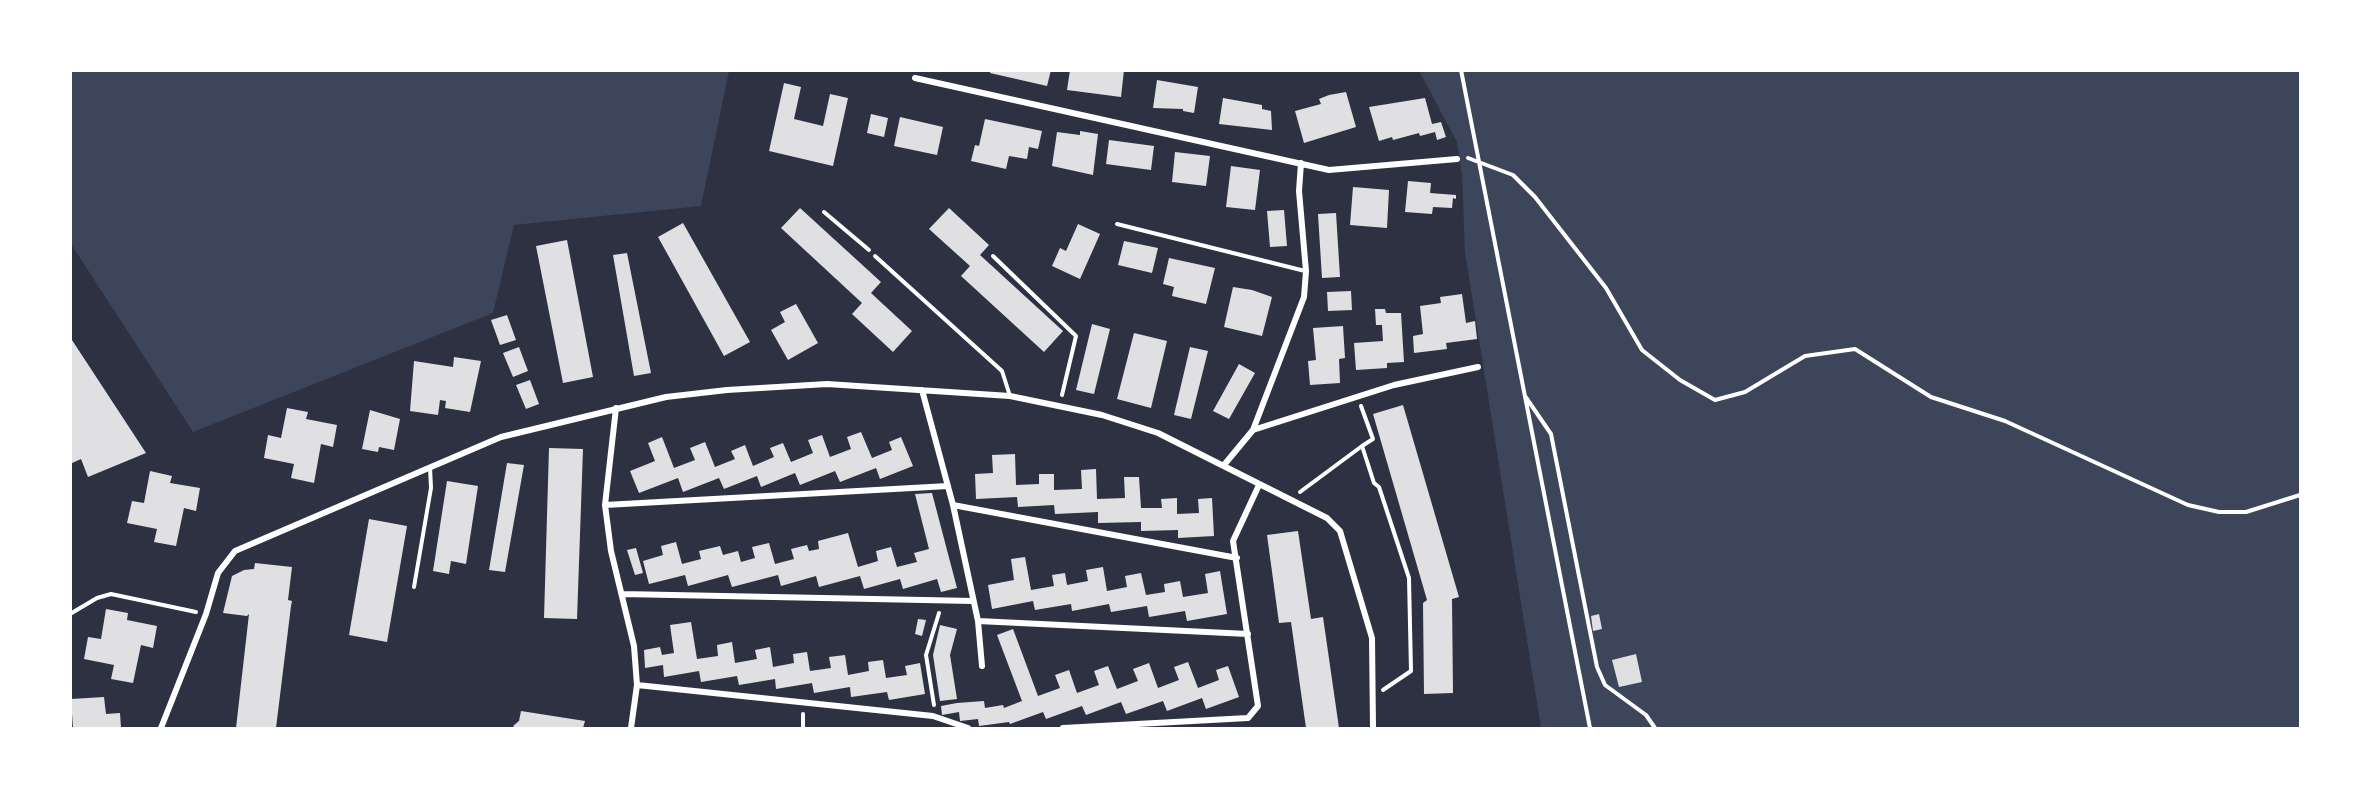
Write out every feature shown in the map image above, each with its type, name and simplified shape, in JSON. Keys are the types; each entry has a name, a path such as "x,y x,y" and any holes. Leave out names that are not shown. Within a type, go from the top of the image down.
{"street":[{"path":"915,78 1329,170 1457,159"},
{"path":"1224,465 1253,430 1304,297 1306,271 1299,191 1301,163"},
{"path":"1253,430 1395,385 1478,367"},
{"path":"161,729 206,614 218,573 235,550 501,437 666,397 727,390 827,384 1010,396 1059,405 1158,433 1327,518 1340,531 1372,638 1373,729"},
{"path":"922,390 953,505 978,621 982,666"},
{"path":"616,408 605,505 611,551 634,646 637,686 631,729"},
{"path":"1063,729 1248,718 1258,706 1233,541 1259,485"},
{"path":"605,505 948,486"},
{"path":"953,505 1237,558"},
{"path":"622,594 973,601"},
{"path":"978,621 1248,634"},
{"path":"637,686 936,717 968,729"}],"lane":[{"path":"1117,224 1306,271"},
{"path":"875,255 1002,371 1010,396"},
{"path":"414,587 431,488 429,466"}],"path":[{"path":"1461,70 1590,729"},
{"path":"1480,160 1513,175 1535,196 1606,288 1642,350 1680,380 1715,400 1745,392 1805,356 1854,349 1931,397 2006,421 2188,505 2219,512 2246,512 2301,495"},
{"path":"824,212 875,255"},
{"path":"993,256 1076,336 1059,405"},
{"path":"1523,393 1551,434 1597,667 1605,685 1646,715 1655,729"},
{"path":"1289,500 1373,439 1358,397"},
{"path":"1362,446 1374,483 1379,487 1409,578 1412,671 1373,697"},
{"path":"70,614 97,598 111,594 206,614"},
{"path":"936,717 926,655 943,600"}],"shaded area":[{"path":"71,70 729,71 701,206 514,225 493,313 193,432 71,244"},
{"path":"1419,71 2300,71 2300,728 1541,728 1465,252 1462,175 1457,142"}],"building":[{"path":"991,70 1051,70 1047,86 990,73"},
{"path":"1070,70 1124,70 1121,97 1067,90"},
{"path":"1157,80 1198,87 1194,113 1183,111 1183,109 1153,108"},
{"path":"784,83 801,87 794,119 823,126 830,94 848,98 833,166 769,151"},
{"path":"1346,92 1356,127 1304,143 1295,111 1321,104 1319,99 1329,95"},
{"path":"1223,98 1262,105 1262,109 1271,111 1272,130 1219,124"},
{"path":"1425,98 1432,124 1441,122 1446,137 1437,140 1435,132 1420,136 1419,133 1393,140 1392,137 1379,141 1369,107"},
{"path":"871,114 888,118 884,137 867,133"},
{"path":"900,117 943,127 937,155 894,146"},
{"path":"985,119 1042,131 1038,149 1029,147 1027,159 1009,156 1006,169 971,161 975,145 979,146"},
{"path":"1080,131 1098,134 1093,175 1052,166 1057,132 1080,135"},
{"path":"1109,140 1154,146 1151,170 1106,164"},
{"path":"1175,152 1210,156 1206,186 1172,182"},
{"path":"1231,166 1260,170 1255,210 1226,207"},
{"path":"1408,181 1431,183 1430,193 1456,195 1456,199 1453,198 1452,208 1433,207 1432,214 1405,212"},
{"path":"1353,187 1389,190 1387,228 1350,225"},
{"path":"800,208 881,282 871,293 912,331 893,352 852,314 862,303 781,228"},
{"path":"949,208 989,245 980,255 1063,331 1044,352 961,276 970,266 929,229"},
{"path":"1284,210 1287,246 1270,247 1267,211"},
{"path":"1336,213 1340,277 1322,278 1318,214"},
{"path":"683,223 750,342 724,356 658,237"},
{"path":"1078,224 1100,234 1080,279 1052,266 1060,248 1066,251"},
{"path":"567,240 593,377 563,383 536,246"},
{"path":"1124,241 1158,248 1152,273 1118,265"},
{"path":"627,253 651,373 634,376 613,255"},
{"path":"1169,258 1215,268 1206,304 1172,296 1174,287 1163,284"},
{"path":"1233,287 1252,290 1272,297 1262,336 1224,327"},
{"path":"1351,291 1352,310 1328,311 1327,292"},
{"path":"1462,294 1466,323 1475,321 1477,339 1446,343 1447,349 1414,353 1413,336 1423,334 1420,306 1441,303 1440,297"},
{"path":"796,304 818,343 788,360 771,330 785,322 780,312"},
{"path":"1375,309 1385,309 1386,313 1401,313 1404,362 1387,363 1387,368 1356,370 1354,343 1383,341 1382,325 1376,325"},
{"path":"507,315 516,340 500,345 491,320"},
{"path":"1092,324 1110,329 1094,394 1076,390"},
{"path":"1343,326 1345,358 1339,359 1340,383 1310,385 1308,361 1316,360 1313,328"},
{"path":"1134,333 1167,341 1151,408 1117,399"},
{"path":"70,337 146,453 88,477 81,459 70,464"},
{"path":"519,347 528,371 513,377 503,353"},
{"path":"1190,347 1208,351 1191,419 1174,415"},
{"path":"454,357 481,361 470,412 445,408 446,401 440,400 438,415 410,411 414,361 453,367"},
{"path":"1239,364 1255,373 1229,419 1213,411"},
{"path":"530,380 539,404 526,409 516,385"},
{"path":"1403,405 1459,597 1452,599 1453,693 1424,694 1423,603 1427,600 1373,414"},
{"path":"287,408 308,412 306,419 337,425 333,447 321,444 314,483 291,478 294,464 264,458 268,435 281,438"},
{"path":"370,410 400,419 394,450 379,447 378,452 362,449"},
{"path":"861,432 872,458 892,450 889,442 901,437 913,466 880,479 876,468 840,482 835,471 800,485 795,473 761,487 757,476 724,489 719,478 683,492 678,478 639,493 630,471 655,461 648,443 662,437 674,468 695,460 690,448 705,442 715,467 735,459 731,451 745,445 753,466 774,457 770,448 783,443 791,462 813,453 808,440 822,435 830,457 851,449 847,437"},
{"path":"549,448 583,449 577,619 544,618"},
{"path":"1015,454 1016,485 1039,484 1039,474 1054,474 1054,490 1082,489 1081,470 1096,469 1097,499 1125,498 1124,477 1139,477 1141,508 1162,508 1161,499 1177,498 1177,514 1199,513 1198,499 1212,498 1214,536 1178,538 1178,530 1141,531 1141,522 1098,523 1098,512 1055,514 1054,505 1018,507 1017,497 976,499 975,474 993,473 992,455"},
{"path":"507,463 524,465 505,572 489,570"},
{"path":"150,471 172,476 170,483 200,488 196,511 184,508 176,546 154,542 157,529 127,523 132,501 144,503"},
{"path":"447,481 478,486 466,564 451,561 449,574 433,571"},
{"path":"932,493 957,588 941,592 937,579 903,589 900,579 864,589 860,576 819,587 816,576 781,586 778,575 732,587 728,575 688,586 685,575 649,584 643,561 663,555 661,546 676,542 682,564 701,559 699,551 720,546 723,555 738,551 741,562 755,558 752,547 769,543 775,564 794,559 791,549 807,545 809,551 819,549 818,541 848,533 858,567 878,561 876,551 891,547 897,567 917,562 914,553 929,549 915,494"},
{"path":"369,519 407,526 387,642 349,635"},
{"path":"1298,531 1311,619 1323,617 1339,728 1306,728 1291,622 1279,623 1267,535"},
{"path":"636,548 643,573 635,575 627,550"},
{"path":"1025,557 1031,590 1054,586 1052,575 1065,573 1067,585 1088,581 1086,570 1103,567 1107,591 1127,587 1125,576 1141,573 1146,595 1165,592 1164,584 1180,581 1183,597 1208,593 1205,574 1220,571 1227,614 1187,621 1185,611 1149,617 1147,606 1111,612 1109,604 1072,611 1071,604 1035,610 1033,601 992,609 988,585 1014,580 1011,559"},
{"path":"255,563 292,567 288,600 292,601 276,728 236,728 249,614 247,616 223,613 232,576 244,570 254,569"},
{"path":"106,609 128,613 127,620 157,626 153,648 141,645 133,683 111,679 114,665 84,659 88,637 101,639"},
{"path":"1599,614 1602,629 1593,631 1591,616"},
{"path":"918,619 926,620 922,636 915,634"},
{"path":"691,622 697,659 718,656 717,645 732,642 735,663 757,659 755,650 770,647 773,667 794,663 793,654 807,652 810,671 831,668 829,657 845,655 848,675 869,671 868,662 883,660 886,678 907,675 905,666 920,663 925,694 889,700 887,692 851,697 850,687 814,693 812,683 776,689 775,679 739,685 737,676 701,682 699,671 664,677 663,665 645,668 644,650 660,647 662,655 674,653 670,625"},
{"path":"940,625 957,629 950,655 957,699 940,701 933,655"},
{"path":"1013,629 1038,696 1060,688 1055,675 1069,670 1077,693 1099,685 1094,671 1108,666 1117,689 1138,681 1133,669 1149,663 1158,688 1179,680 1174,667 1188,662 1198,688 1219,680 1216,670 1228,666 1239,697 1206,709 1202,698 1167,711 1163,701 1126,714 1121,702 1086,715 1082,706 1046,719 1043,712 1010,724 1009,722 979,726 978,719 960,721 959,712 942,715 941,706 957,703 984,701 985,708 1003,705 1004,708 1022,701 997,635"},
{"path":"1636,654 1642,682 1619,687 1612,660"},
{"path":"104,697 106,714 120,713 121,728 73,728 71,699"},
{"path":"521,711 585,721 583,728 515,728 513,726 519,721"}]}
